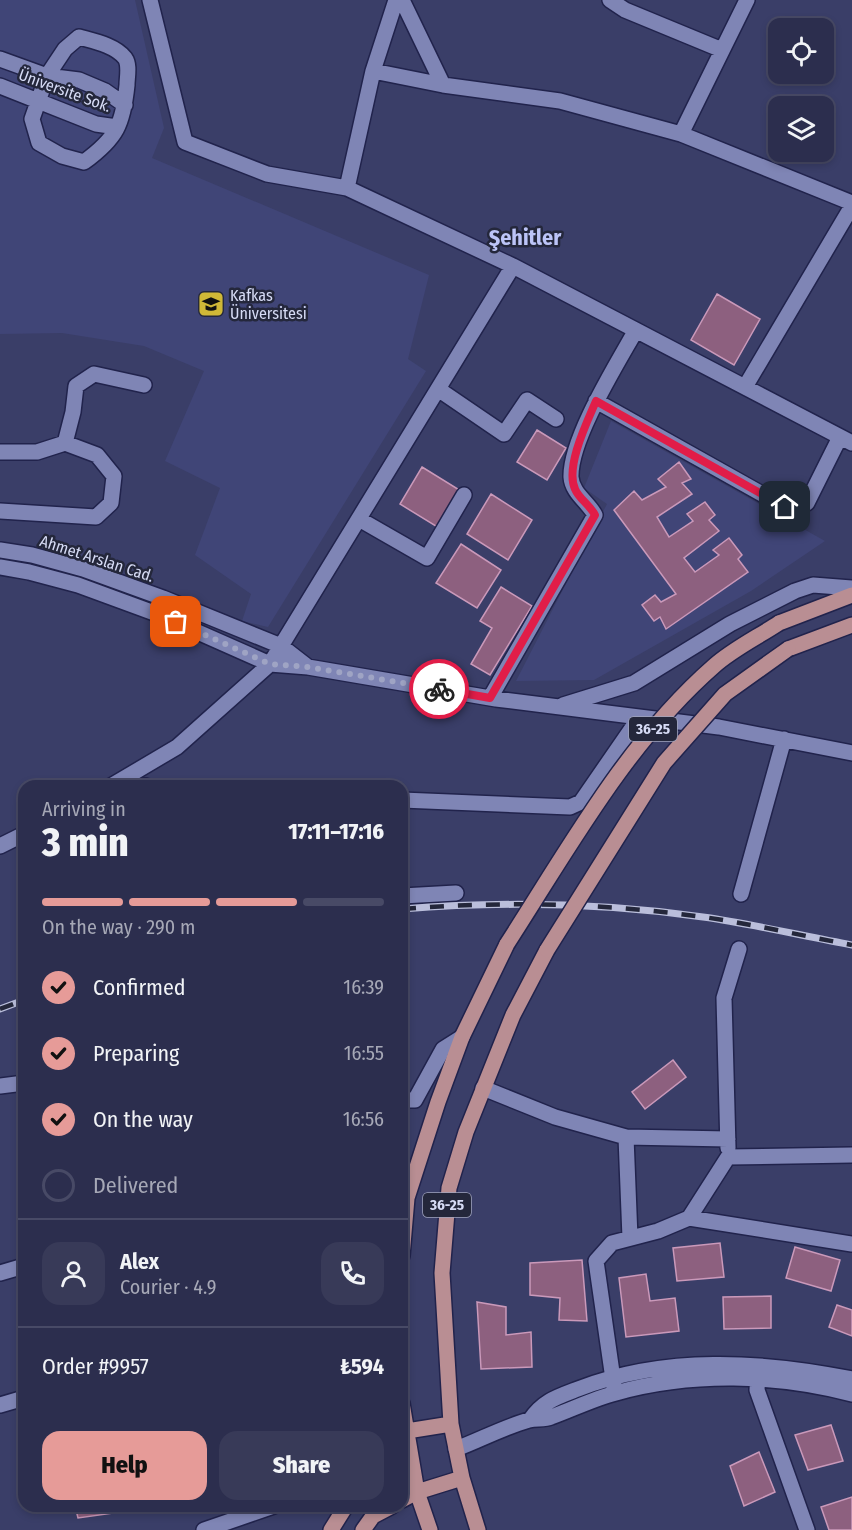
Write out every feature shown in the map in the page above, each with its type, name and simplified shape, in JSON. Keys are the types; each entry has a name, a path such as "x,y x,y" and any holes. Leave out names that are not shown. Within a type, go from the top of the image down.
{"main road":[{"name":"36-25","path":"408,1195 462,1037 507,944 604,795 661,719 715,664 779,623 852,595"},
{"name":"36-25","path":"462,1478 451,1424 442,1273 449,1188 466,1131 513,1016 547,950 602,859 664,763 703,718 725,694 788,649 852,625"},
{"path":"408,1432 451,1424"},
{"path":"408,1448 417,1492 430,1530"},
{"path":"408,1497 462,1478 478,1530"},
{"path":"331,1530 342,1512"},
{"path":"363,1530 373,1516 381,1512"}],"street":[{"path":"150,0 184,142 267,174 347,188 513,266 846,440 807,503 798,508 785,507 596,401"},
{"path":"347,188 373,71 396,0"},
{"path":"402,0 443,85"},
{"path":"610,0 625,10 722,50"},
{"path":"681,134 747,0"},
{"path":"79,37 105,44 124,57 128,69 123,117 102,148 84,162 62,156 39,143 33,119 47,76 65,49 79,37"},
{"name":"Üniversite Sok.","path":"0,58 47,76 79,80 105,92 125,105"},
{"path":"373,71 443,85 560,101 681,134 852,205 745,387"},
{"name":"Üniversite Sok.","path":"0,86 96,124 117,127"},
{"path":"121,780 177,747 270,664 513,266"},
{"path":"490,698 595,515 575,489 571,477 582,435 596,401 636,330"},
{"path":"65,443 73,412 76,386 94,375 144,385"},
{"path":"438,389 504,434 527,400 556,419"},
{"path":"0,452 37,452 65,443 97,454 114,476 111,504 96,517 0,511"},
{"path":"359,519 428,558 464,495"},
{"name":"Ahmet Arslan Cad.","path":"0,550 32,555 83,569 281,646 308,667"},
{"name":"Ahmet Arslan Cad.","path":"0,567 78,585 157,614 270,664 308,667"},
{"path":"558,706 634,683 730,624 795,591 813,585 852,588"},
{"path":"308,667 490,698 719,727 852,753"},
{"path":"408,800 570,807 581,802 639,718"},
{"path":"741,894 784,738"},
{"path":"0,846 18,837"},
{"path":"408,896 456,893"},
{"path":"615,1393 596,1262 612,1243 658,1232 689,1218 728,1157 724,998 739,949"},
{"path":"408,1100 415,1100 443,1049 462,1037"},
{"path":"0,1086 18,1084"},
{"path":"483,1088 555,1117 626,1137 728,1139"},
{"path":"626,1137 630,1238"},
{"path":"728,1157 852,1155"},
{"path":"689,1218 852,1244"},
{"path":"0,1273 18,1268"},
{"path":"530,1420 540,1406 613,1377 685,1365 758,1373 852,1378"},
{"path":"758,1373 757,1390 807,1530"},
{"path":"456,1449 530,1420 548,1418 615,1393 687,1380 758,1373 852,1395"},
{"path":"0,1405 18,1400"},
{"path":"204,1530 235,1513"}],"shaded area":[{"name":"Kafkas Üniversitesi","path":"0,0 135,0 164,128 152,158 429,275 408,359 426,371 268,627 242,621 251,594 195,555 220,488 165,461 204,371 144,346 62,333 0,334"},
{"path":"611,421 825,541 751,591 594,680 516,681 607,504 584,488"}],"building":[{"path":"717,294 760,319 734,365 691,340"},
{"path":"537,430 566,448 547,480 517,462"},
{"path":"679,462 691,479 682,483 692,494 657,517 669,537 693,521 687,514 705,502 715,515 709,520 719,531 684,558 695,572 719,555 713,550 729,538 742,555 738,559 748,572 666,629 660,617 654,621 642,605 655,595 661,602 676,594 614,510 634,491 642,500 666,487 658,479"},
{"path":"422,467 461,491 439,528 400,504"},
{"path":"491,494 532,520 508,560 467,534"},
{"path":"461,544 501,570 477,608 436,583"},
{"path":"501,587 532,606 490,675 471,664 492,628 480,621"},
{"path":"673,1060 686,1077 645,1109 632,1092"},
{"path":"720,1243 724,1277 677,1281 673,1248"},
{"path":"795,1247 840,1260 831,1291 786,1278"},
{"path":"582,1260 587,1321 559,1320 560,1298 530,1295 530,1263"},
{"path":"646,1274 650,1301 675,1298 679,1331 626,1337 619,1278"},
{"path":"771,1296 771,1328 724,1329 723,1297"},
{"path":"477,1302 506,1307 506,1335 531,1332 532,1367 481,1369"},
{"path":"837,1305 852,1310 852,1336 829,1327"},
{"path":"831,1425 843,1461 808,1470 795,1435"},
{"path":"759,1452 775,1492 744,1506 730,1466"},
{"path":"852,1497 852,1530 829,1530 821,1507"},
{"path":"76,1512 114,1513 78,1518"}],"railway":[{"path":"408,909 515,904 590,906 665,912 722,920 852,945"},
{"path":"0,1009 18,1002"}],"way so far":[{"path":"176,622 270,664 308,667 439,689"}],"place":[{"name":"Kafkas Üniversitesi","path":"211,304"}],"district":[{"name":"Şehitler","path":"525,237"}],"route":[{"path":"439,689 490,698 595,515 575,489 571,477 582,435 596,401 785,507"}]}
